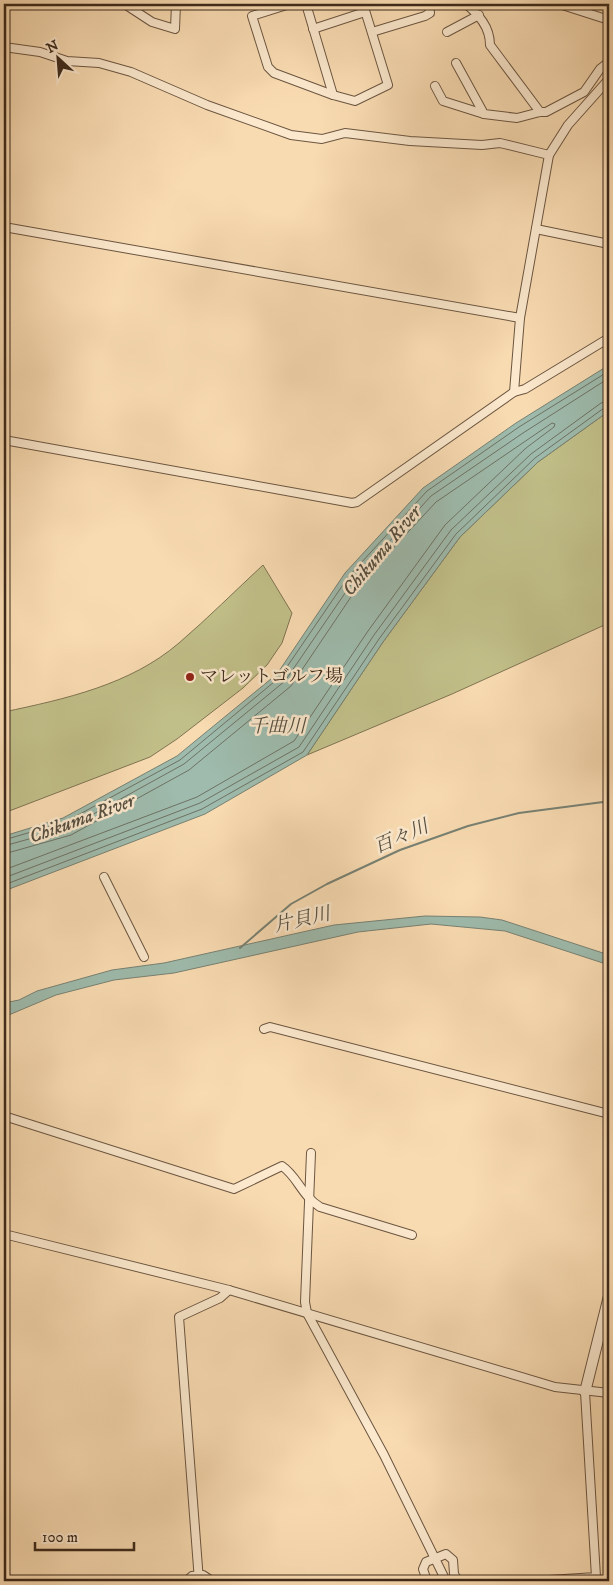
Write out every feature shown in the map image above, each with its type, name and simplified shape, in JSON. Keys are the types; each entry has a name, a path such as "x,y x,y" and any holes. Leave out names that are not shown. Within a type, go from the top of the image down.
{"street":[{"path":"126,5 152,22 175,29 176,4"},
{"path":"290,4 272,6 252,16 268,67 274,73 356,101 388,85 362,4"},
{"path":"306,4 334,95"},
{"path":"372,32 425,16 430,13 429,4"},
{"path":"466,4 479,15 490,36 490,45 540,112"},
{"path":"559,4 609,20"},
{"path":"313,29 365,12"},
{"path":"447,32 479,15"},
{"path":"4,47 40,52 67,61 99,63 131,72 207,105 291,135 322,139 345,133 410,141 482,145 500,144 549,156"},
{"path":"435,86 443,101 484,114 517,118 546,112 561,106 584,92 600,69 609,62"},
{"path":"456,63 484,114"},
{"path":"514,392 520,318 549,156 568,126 609,79"},
{"path":"4,228 520,318"},
{"path":"536,229 609,244"},
{"path":"4,440 352,503 364,498 514,392 525,389 609,338"},
{"path":"104,877 144,957"},
{"path":"264,1029 270,1028 609,1114"},
{"path":"4,1116 234,1189 282,1166 290,1172 310,1201 330,1212 412,1235"},
{"path":"311,1154 305,1302 307,1313 384,1455 446,1581"},
{"path":"4,1234 229,1290 536,1382 586,1392 609,1393"},
{"path":"198,1578 179,1317 220,1298 229,1290"},
{"path":"533,1581 596,1577 586,1392 609,1296"},
{"path":"427,1581 423,1568 426,1562 446,1554 450,1556 458,1581"},
{"path":"186,1581 192,1576 198,1578 207,1575 212,1581"}],"shaded area":[{"path":"609,411 609,623 452,694 307,755 383,642 460,537 538,462"},
{"name":"マレットゴルフ場","path":"263,565 292,613 282,643 267,665 243,688 177,739 150,757 4,813 4,712 73,696 140,670 179,643"}],"water":[{"name":"千曲川","path":"609,365 609,411 538,462 460,537 383,642 307,755 205,814 4,891 4,836 63,818 177,756 277,674 345,573 423,488 516,423"},
{"path":"425,916 480,917 502,920 609,955 609,965 505,931 431,924 358,932 174,973 114,980 56,995 4,1017 4,1003 19,1000 37,991 112,970 164,963 334,925"}],"waterway":[{"name":"百々川","path":"240,948 291,904 327,884 400,850 468,826 519,813 603,802 609,804"}],"place":[{"name":"マレットゴルフ場","path":"190,677"}],"water label":[{"name":"Chikuma River","path":"382,551"},
{"name":"Chikuma River","path":"82,819"},
{"name":"片貝川","path":"302,920"}]}
